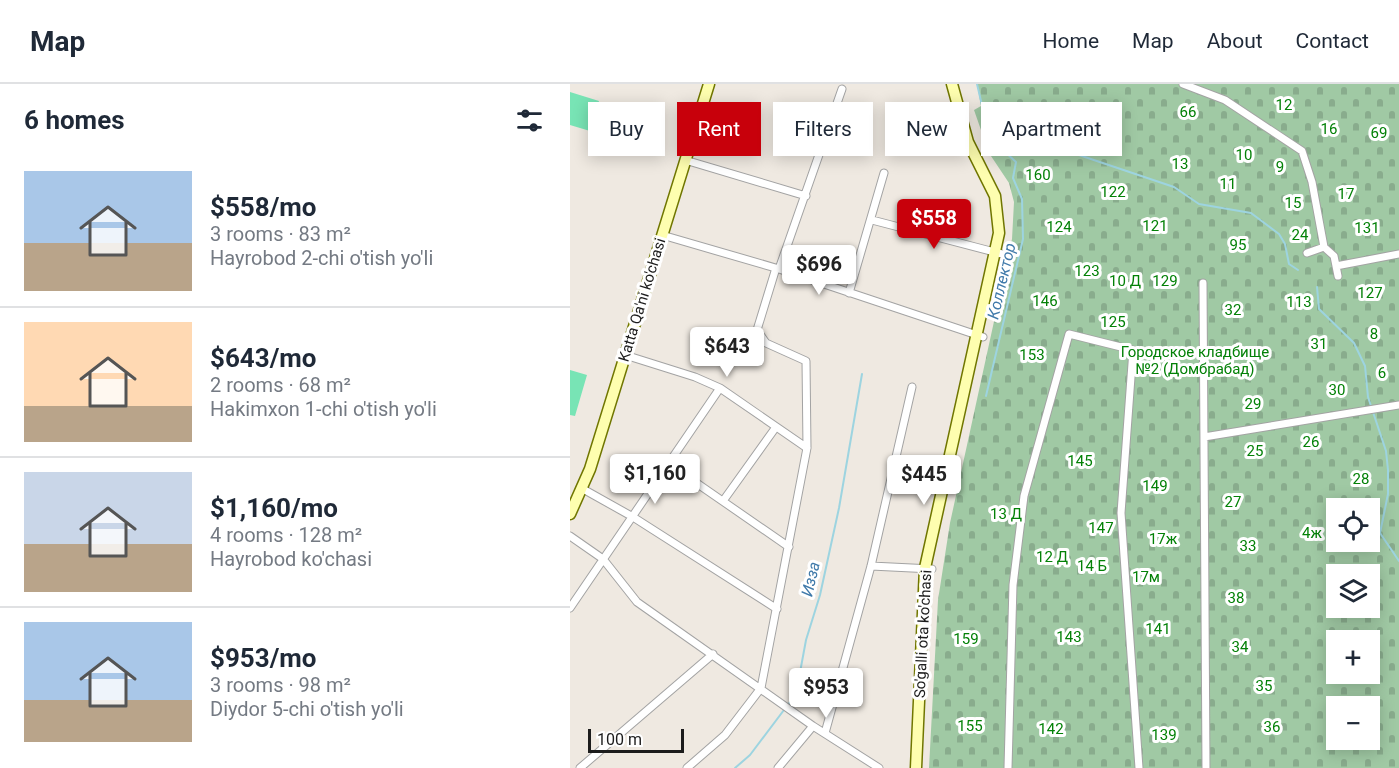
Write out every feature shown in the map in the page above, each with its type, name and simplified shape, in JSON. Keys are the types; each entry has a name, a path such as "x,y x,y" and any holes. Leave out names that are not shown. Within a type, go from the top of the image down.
{"main road":[{"name":"Katta Qa'ni ko'chasi","path":"570,514 583,489 709,84"},
{"name":"So'galli ota ko'chasi","path":"952,84 968,142 995,196 999,224 999,253"},
{"name":"So'galli ota ko'chasi","path":"916,768 929,568 1005,224 1003,204 974,139 960,84"},
{"name":"So'galli ota ko'chasi","path":"921,768 929,568"}],"street":[{"path":"1183,84 1225,100 1302,151 1312,182 1324,247 1334,256 1338,276"},
{"path":"687,768 724,735 761,688 807,448 806,361 766,343 758,330 842,89"},
{"path":"685,160 806,196"},
{"path":"849,293 872,220 870,213 884,172"},
{"path":"872,220 999,253"},
{"path":"662,235 778,269 980,336"},
{"path":"1307,253 1324,247"},
{"path":"1336,266 1399,254"},
{"path":"1203,283 1206,768"},
{"path":"1008,768 1013,585 1024,496 1069,334 1132,350 1121,513 1139,768"},
{"path":"625,355 695,377 720,388 807,448"},
{"path":"825,733 872,566 912,387"},
{"path":"570,608 720,388"},
{"path":"1204,437 1399,405"},
{"path":"723,501 776,427"},
{"path":"669,464 789,547"},
{"path":"583,489 633,517 777,609"},
{"path":"570,536 603,559 637,602 813,726 879,768"},
{"path":"872,566 929,568"},
{"path":"580,768 713,654"},
{"path":"778,768 813,726"}],"green space":[{"name":"Городское кладбище №2 (Домбрабад)","path":"977,84 1399,84 1399,768 929,768 938,600 950,523 1012,239 1014,202 1009,183 991,156 1122,156 1122,102 981,102 981,106"},
{"path":"570,92 599,101 588,102 588,130 570,125"},
{"name":"Городское кладбище №2 (Домбрабад)","path":"981,106 981,130 974,110"},
{"path":"570,370 587,375 575,416 570,415"}],"waterway":[{"name":"Коллектор","path":"977,84 985,118 993,136 1016,162 1013,178 1022,199 1023,239 986,396"},
{"name":"Коллектор","path":"1082,156 1174,187 1199,204 1251,213 1279,234 1285,244 1289,264 1298,270"},
{"name":"Коллектор","path":"1317,287 1319,309 1354,343 1365,366 1368,397 1386,451 1388,470 1388,494 1380,533 1399,561"},
{"name":"Изза","path":"735,768 750,755 796,694 806,640 820,595 839,508 862,374"}],"park label":[{"name":"12","path":"1284,105"},
{"name":"66","path":"1188,112"},
{"name":"16","path":"1329,129"},
{"name":"69","path":"1379,133"},
{"name":"10","path":"1244,155"},
{"name":"13","path":"1180,164"},
{"name":"9","path":"1280,167"},
{"name":"160","path":"1038,175"},
{"name":"11","path":"1228,184"},
{"name":"122","path":"1113,192"},
{"name":"17","path":"1346,194"},
{"name":"15","path":"1293,203"},
{"name":"121","path":"1155,226"},
{"name":"124","path":"1059,227"},
{"name":"131","path":"1367,228"},
{"name":"24","path":"1300,235"},
{"name":"95","path":"1238,245"},
{"name":"123","path":"1087,271"},
{"name":"10 Д","path":"1125,281"},
{"name":"129","path":"1165,281"},
{"name":"127","path":"1370,293"},
{"name":"146","path":"1045,301"},
{"name":"113","path":"1299,302"},
{"name":"32","path":"1233,310"},
{"name":"125","path":"1113,322"},
{"name":"8","path":"1374,334"},
{"name":"31","path":"1319,344"},
{"name":"153","path":"1032,355"},
{"name":"6","path":"1382,373"},
{"name":"30","path":"1337,390"},
{"name":"29","path":"1253,404"},
{"name":"26","path":"1311,442"},
{"name":"25","path":"1255,451"},
{"name":"145","path":"1080,461"},
{"name":"28","path":"1361,479"},
{"name":"149","path":"1155,486"},
{"name":"27","path":"1233,502"},
{"name":"13 Д","path":"1006,514"},
{"name":"147","path":"1101,528"},
{"name":"4ж","path":"1312,533"},
{"name":"17ж","path":"1163,539"},
{"name":"33","path":"1248,546"},
{"name":"12 Д","path":"1052,557"},
{"name":"14 Б","path":"1092,566"},
{"name":"17м","path":"1146,577"},
{"name":"38","path":"1236,598"},
{"name":"141","path":"1158,629"},
{"name":"143","path":"1069,637"},
{"name":"159","path":"966,639"},
{"name":"34","path":"1240,647"},
{"name":"35","path":"1264,686"},
{"name":"155","path":"970,726"},
{"name":"36","path":"1272,727"},
{"name":"142","path":"1051,729"},
{"name":"139","path":"1164,735"}]}
